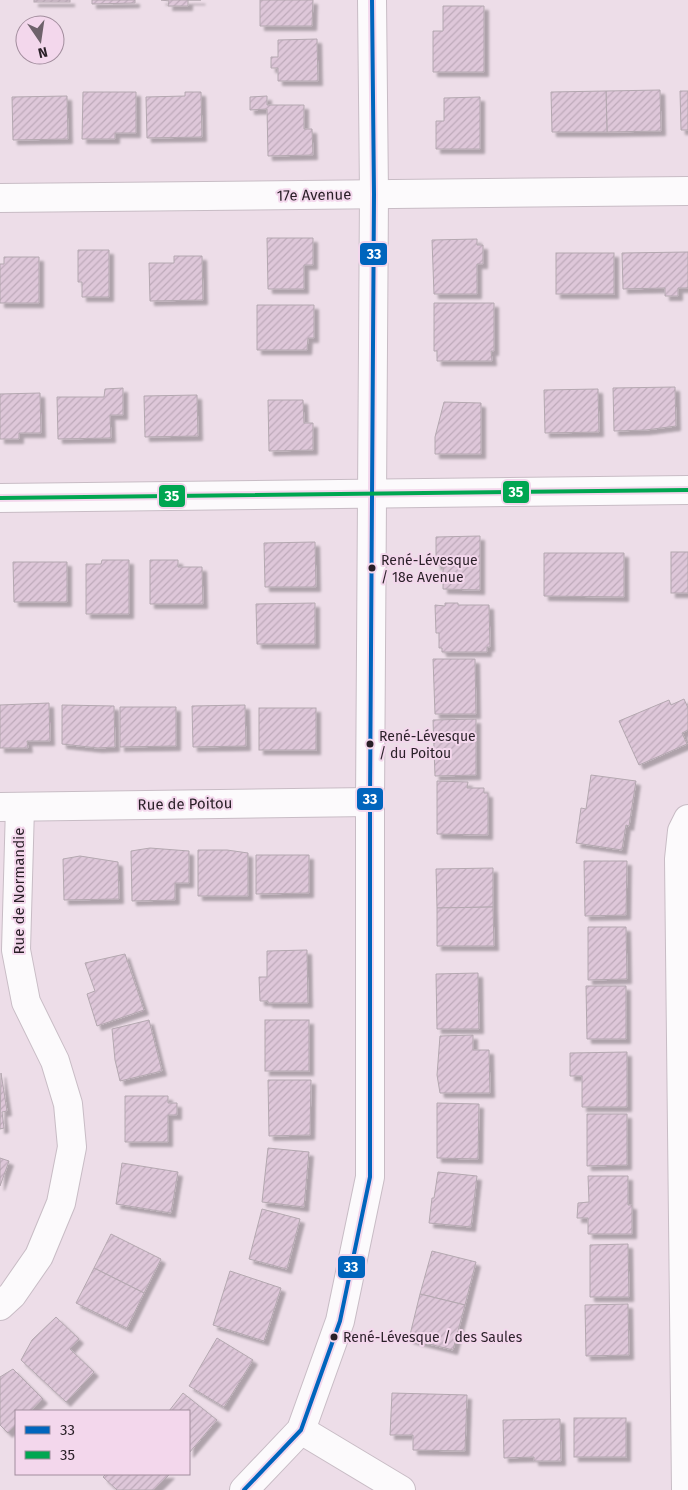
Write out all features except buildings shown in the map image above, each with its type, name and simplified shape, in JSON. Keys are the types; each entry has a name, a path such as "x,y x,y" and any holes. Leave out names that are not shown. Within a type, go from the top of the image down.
{"street":[{"path":"244,1490 300,1430 340,1321 370,1177 370,802 374,194 372,0"},
{"name":"17e Avenue","path":"0,198 688,190"},
{"path":"0,498 688,490"},
{"name":"Rue de Poitou","path":"10,807 370,802"},
{"name":"Rue de Normandie","path":"0,1306 12,1295 39,1256 61,1203 72,1147 68,1104 55,1061 26,1002 16,950 10,807"},
{"path":"686,1490 679,858 682,831 688,819"},
{"path":"300,1430 401,1490"}],"transit line":[{"name":"33","path":"244,1490 301,1430 340,1321 370,1177 370,802 374,194 372,0"},
{"name":"35","path":"0,498 688,490"}],"place":[{"name":"René-Lévesque / 18e Avenue","path":"372,568"},
{"name":"René-Lévesque / du Poitou","path":"370,744"},
{"name":"René-Lévesque / des Saules","path":"334,1337"}]}
